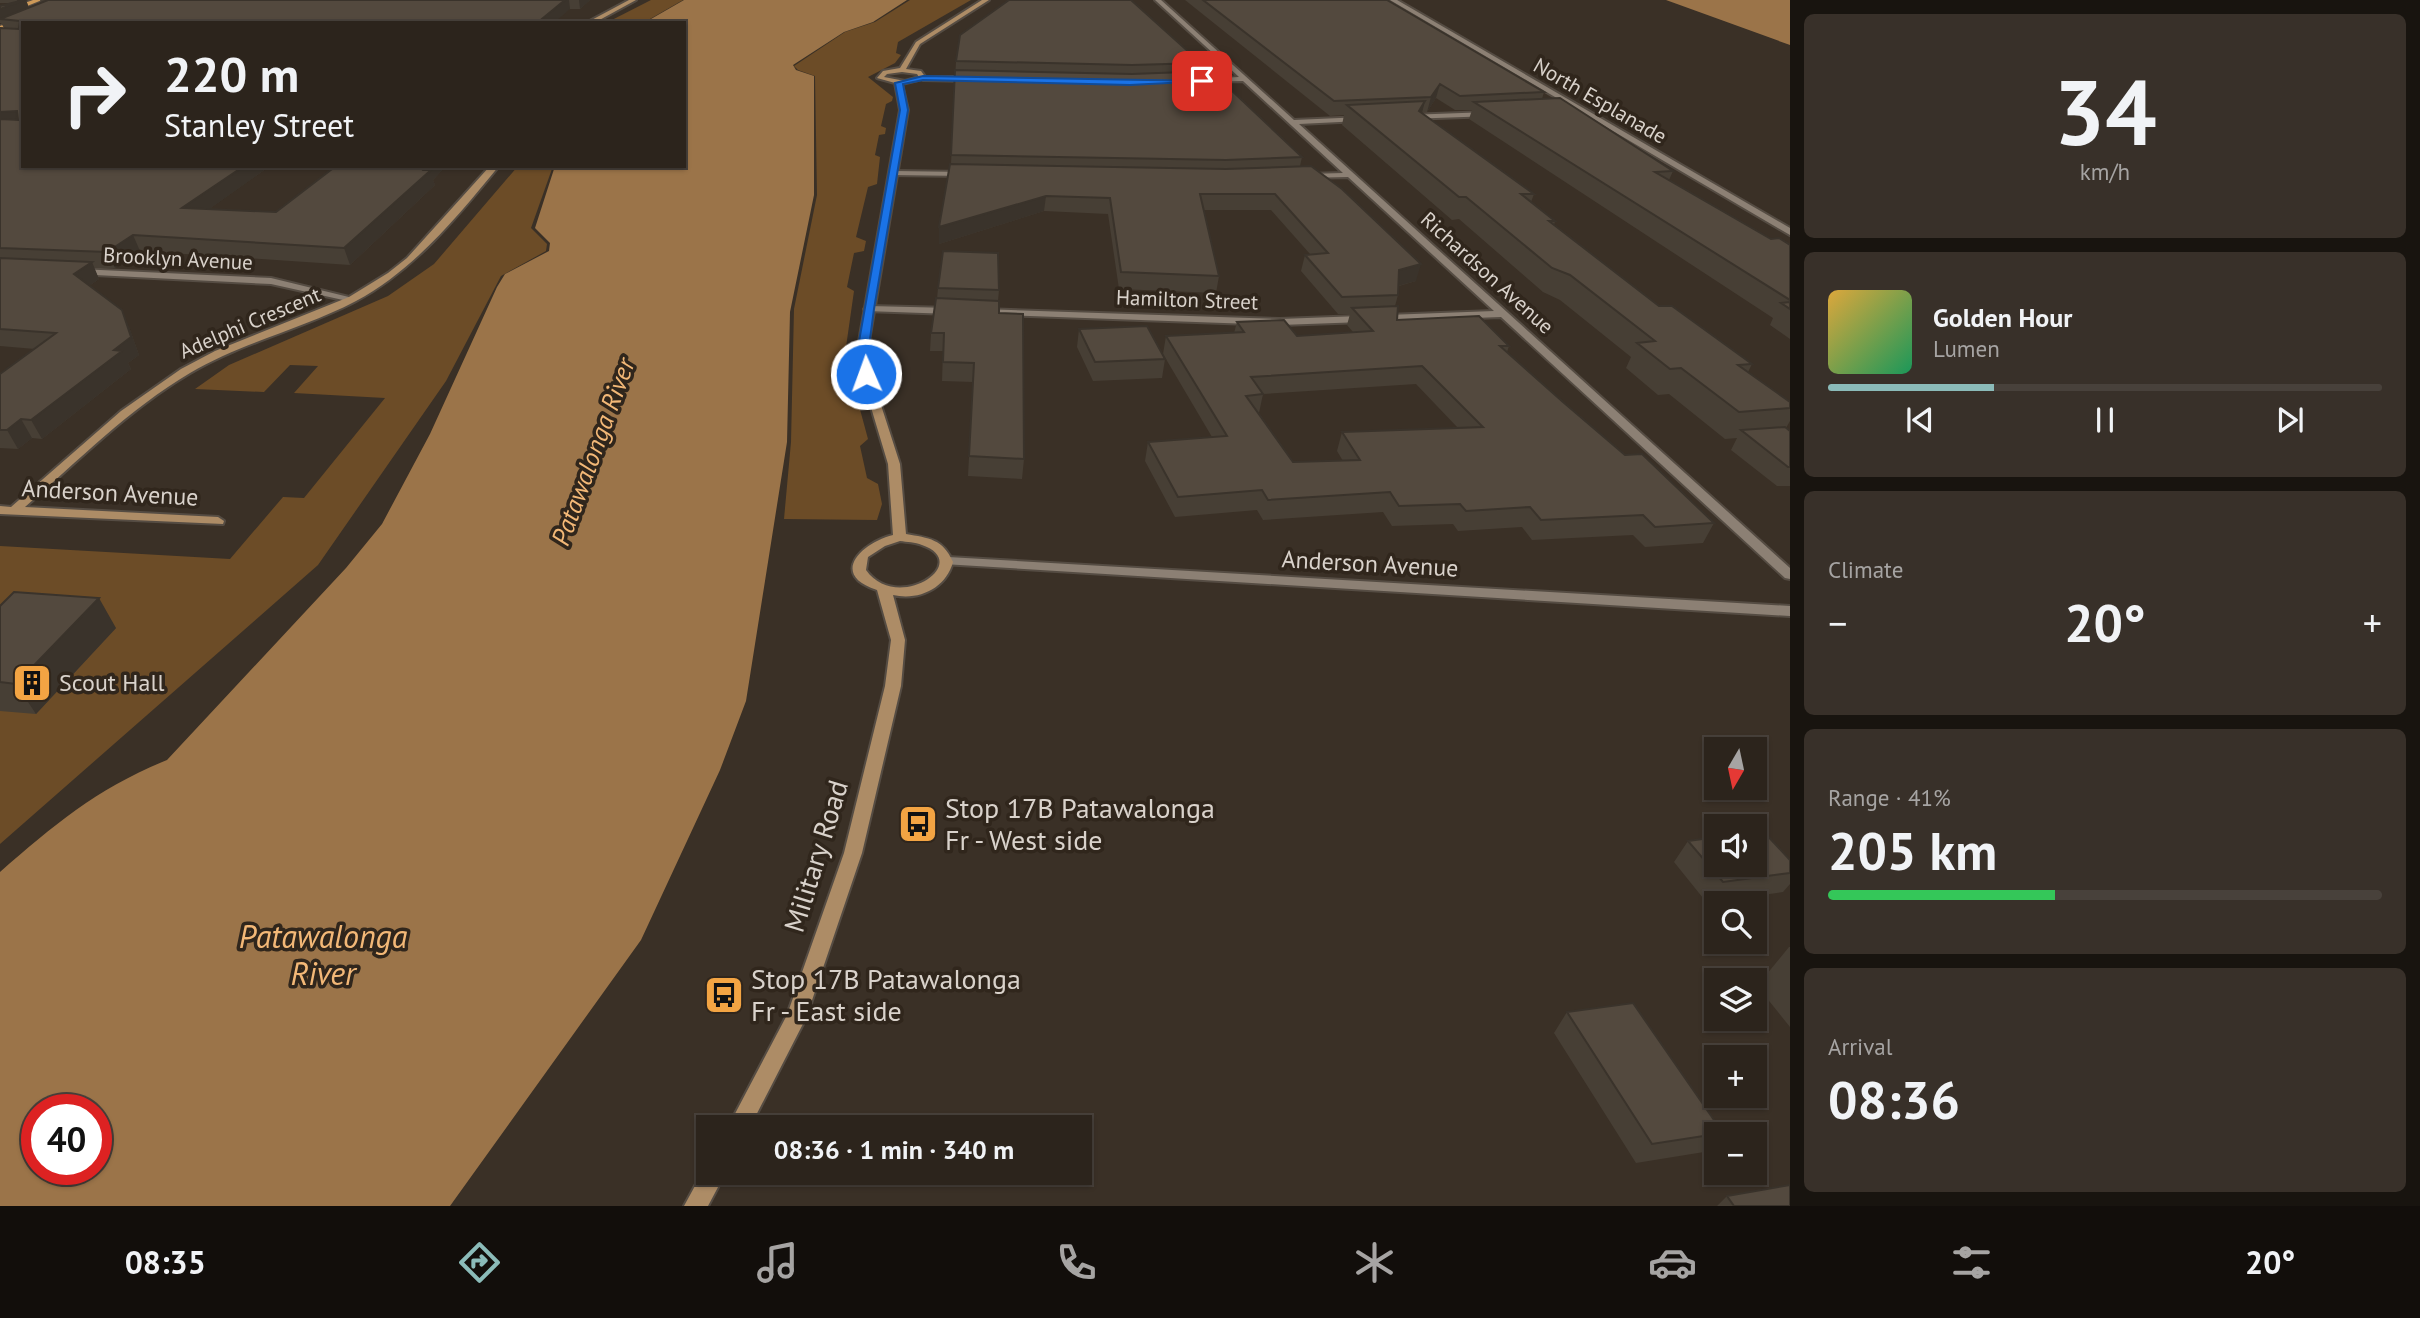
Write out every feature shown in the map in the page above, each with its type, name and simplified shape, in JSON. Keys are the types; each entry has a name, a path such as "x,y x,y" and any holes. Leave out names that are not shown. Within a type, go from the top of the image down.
{"main road":[{"path":"0,15 39,0"},
{"path":"0,29 71,0"}],"street":[{"path":"593,21 634,0"},
{"path":"902,70 918,43 986,0"},
{"name":"Richardson Avenue","path":"1158,0 1790,575"},
{"name":"North Esplanade","path":"1393,0 1790,233"},
{"path":"0,7 51,8"},
{"path":"923,78 919,72 902,70 880,76 887,81 898,83 923,78 981,79"},
{"path":"1196,81 1245,79"},
{"path":"898,83 904,110 863,347 866,374 894,464 900,500 900,537"},
{"path":"1561,111 1582,110"},
{"path":"1398,118 1492,114"},
{"path":"1295,122 1373,119"},
{"name":"Adelphi Crescent","path":"7,511 125,413 175,377 219,354 352,299 410,260 493,168"},
{"path":"894,173 976,175"},
{"path":"1299,177 1350,174"},
{"name":"Brooklyn Avenue","path":"68,272 271,281 352,299"},
{"name":"Hamilton Street","path":"869,309 1280,322 1504,314"},
{"name":"Anderson Avenue","path":"7,511 218,521"},
{"path":"900,537 928,542 943,552 948,561 946,573 926,588 901,592 884,589 862,574 859,565 862,554 871,546 900,537"},
{"name":"Anderson Avenue","path":"948,561 1790,611"},
{"name":"Military Road","path":"745,1115 796,1018 853,853 893,686 898,640 884,589"},
{"path":"695,1206 707,1185"}],"shaded area":[{"path":"651,0 683,0 646,21 610,21"},
{"path":"910,0 971,0 898,42 896,53 901,55 895,63 868,77 893,97 892,101 886,104 881,126 886,128 885,134 879,135 875,155 880,157 877,184 868,187 856,237 866,241 864,251 854,253 847,287 854,291 845,354 868,439 860,446 867,478 878,484 882,504 877,520 784,519 791,442 794,309 817,195 815,76 794,66 845,32 875,22"},
{"path":"516,168 552,168 531,228 547,244 546,251 501,276 446,381 318,565 0,844 0,546 230,559 283,497 304,498 385,398 294,393 318,366 290,365 264,392 195,389 229,365 388,296 434,264"}],"water":[{"name":"Patawalonga River","path":"684,0 907,0 873,22 844,32 793,65 796,70 814,76 814,195 790,312 787,442 746,701 720,770 641,940 450,1206 0,1206 0,872 78,808 142,771 167,760 346,568 382,524 430,434 505,274 549,251 550,243 535,228 554,168 686,168 686,21 647,21"},
{"path":"1666,0 1790,0 1790,45"}],"building":[{"path":"24,0 0,9 0,6"},
{"path":"48,0 565,0 539,21 21,21 21,168 241,168 182,208 276,212 333,168 431,170 344,248 133,235 107,252 0,248 0,119 18,120 17,111 0,112 0,28 19,29 20,21 0,19"},
{"path":"1009,0 1131,0 1201,63 1132,65 956,61 960,35"},
{"path":"1203,0 1387,0 1544,92 1460,96 1440,84 1431,97 1334,101"},
{"path":"955,70 1132,74 1211,71 1302,157 1226,160 951,155"},
{"path":"1560,98 1673,171 1655,172 1771,239 1779,238 1790,245 1790,300 1474,102"},
{"path":"1425,101 1419,111 1534,194 1521,194 1555,221 1549,221 1659,306 1672,306 1752,364 1738,365 1790,402 1790,408 1739,412 1681,368 1670,369 1637,343 1655,341 1570,275 1552,268 1466,197 1459,197 1347,105"},
{"path":"950,164 1226,169 1311,166 1342,189 1421,264 1399,270 1398,295 1342,297 1305,255 1328,253 1275,194 1200,194 1219,276 1121,272 1110,198 1046,196 939,227"},
{"path":"943,251 998,253 999,290 938,288"},
{"path":"0,258 92,262 74,274 122,310 131,337 114,350 122,351 31,420 21,419 7,430 0,430 0,374 56,333 0,329"},
{"path":"936,298 999,301 999,313 1023,314 1024,459 969,456 974,363 943,362 944,333 931,333"},
{"path":"1790,302 1790,309 1781,303"},
{"path":"1398,306 1397,320 1479,316 1509,346 1500,346 1563,402 1625,455 1642,454 1714,523 1655,527 1643,515 1541,520 1530,507 1466,511 1460,504 1399,506 1390,492 1268,500 1262,490 1178,497 1148,442 1227,436 1166,336 1244,332 1237,322 1284,320 1297,336 1373,331 1352,308","holes":["1422,366 1483,427 1342,432 1360,460 1293,462 1246,396 1263,394 1251,377"]},
{"path":"1147,326 1165,359 1095,362 1079,329"},
{"path":"1785,427 1790,431 1790,467 1741,430"},
{"path":"14,592 99,598 16,684 0,682 0,606"},
{"path":"1767,835 1790,860 1790,873 1767,876"},
{"path":"1704,839 1704,860 1688,841"},
{"path":"1719,877 1760,877 1723,882"},
{"path":"1633,1003 1715,1122 1704,1122 1704,1136 1652,1144 1567,1012"},
{"path":"1790,1185 1790,1206 1734,1206 1727,1196"}],"place":[{"name":"Scout Hall","path":"32,683"},
{"name":"Stop 17B Patawalonga Fr - West side","path":"918,824"},
{"name":"Stop 17B Patawalonga Fr - East side","path":"724,995"}],"route":[{"path":"866,374 863,347 904,110 898,83 923,78 1130,83 1202,81"}]}
